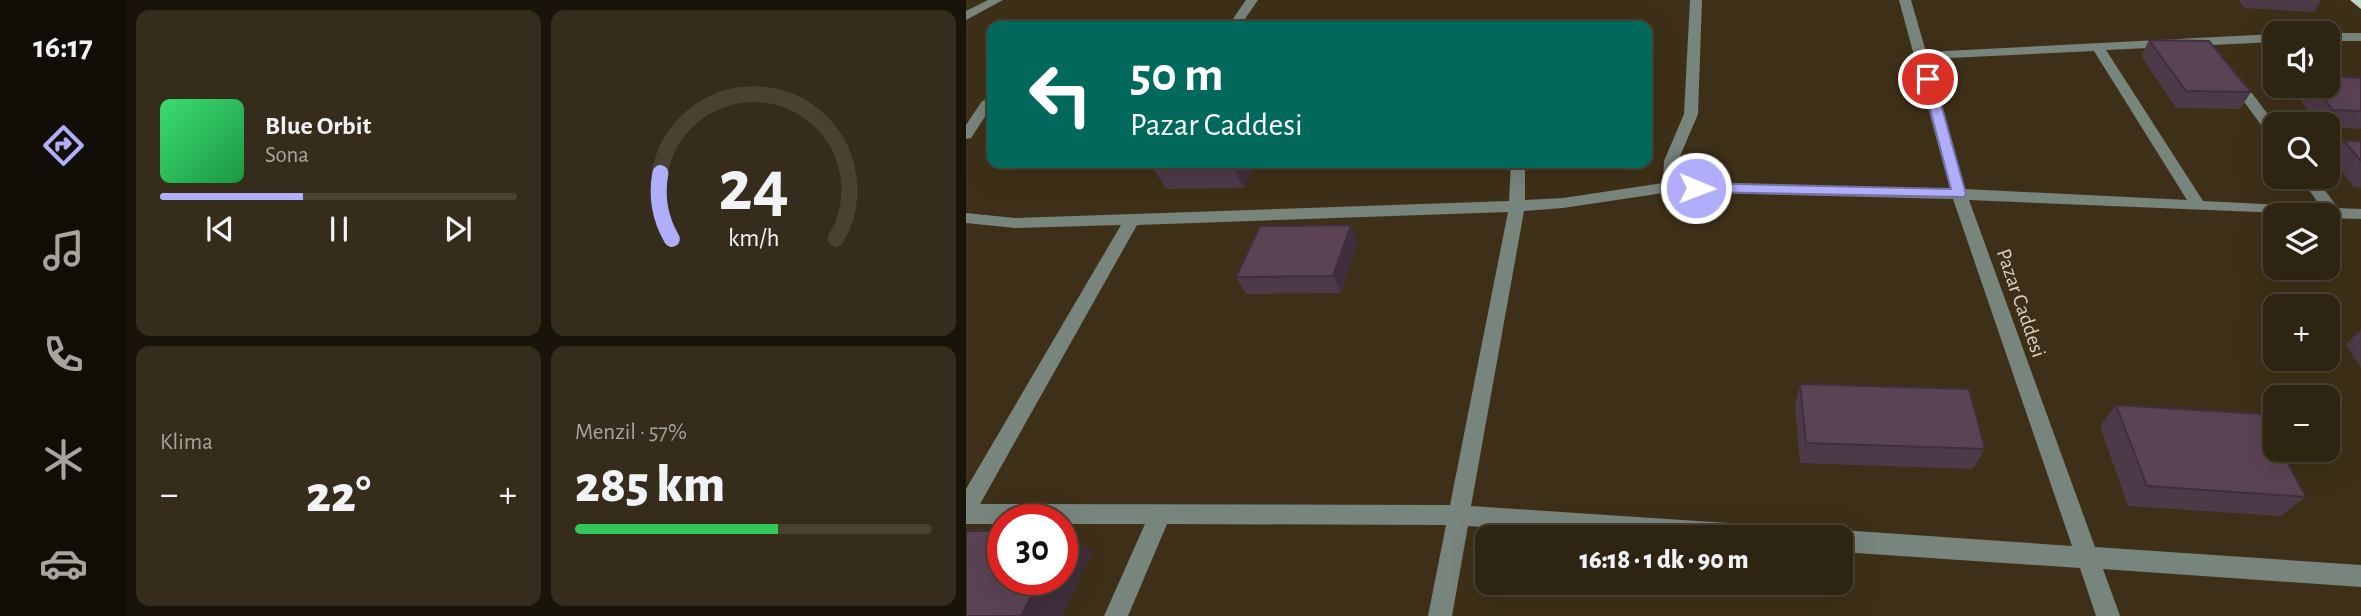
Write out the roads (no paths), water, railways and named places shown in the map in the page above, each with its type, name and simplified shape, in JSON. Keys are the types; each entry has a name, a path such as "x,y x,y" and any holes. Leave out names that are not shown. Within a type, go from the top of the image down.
{"main road":[{"path":"2356,0 2361,6"}],"street":[{"path":"966,16 997,0"},
{"path":"1237,21 1252,0"},
{"path":"1670,187 1671,161 1691,114 1696,0"},
{"name":"Pazar Caddesi","path":"1905,0 1959,194 2108,616"},
{"path":"2340,37 2361,37"},
{"path":"1922,56 2210,46 2263,39"},
{"path":"2099,49 2197,205"},
{"path":"2229,72 2263,118"},
{"path":"966,107 987,104"},
{"path":"966,135 987,108"},
{"path":"1440,616 1517,205 1518,168"},
{"path":"966,218 1016,223 1563,203 1670,187 1959,194 2263,209"},
{"path":"2340,213 2361,214"},
{"path":"1132,220 966,512 1460,515 1610,525"},
{"path":"1116,616 1161,514"},
{"path":"1853,542 2361,576"}]}
